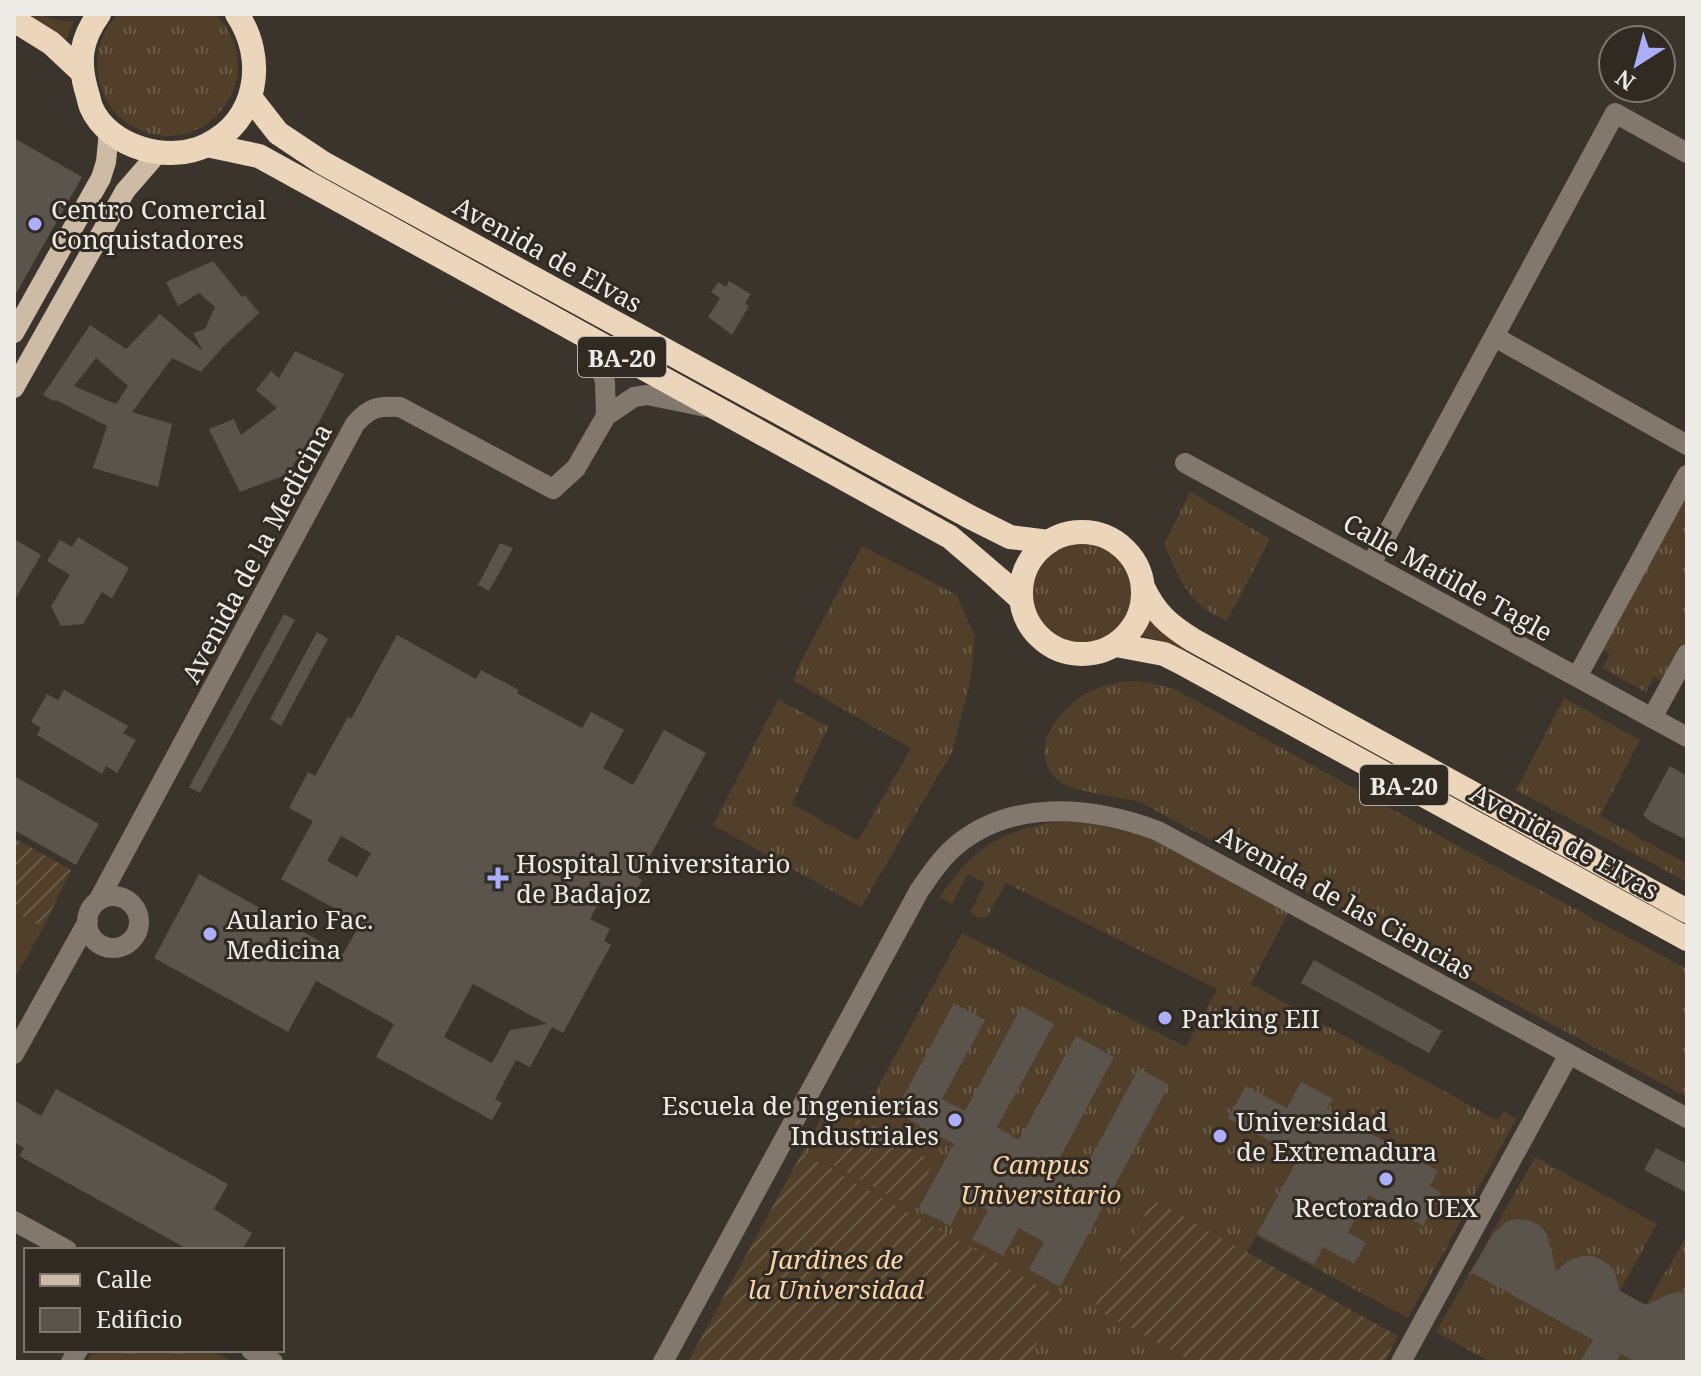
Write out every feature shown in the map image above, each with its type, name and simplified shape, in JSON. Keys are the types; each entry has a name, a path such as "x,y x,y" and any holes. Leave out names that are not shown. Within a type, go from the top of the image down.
{"highway":[{"path":"99,14 91,26 82,54 81,71 92,109 109,131"},
{"name":"BA-20","path":"109,131 133,146 158,153 188,152 223,135 238,119 254,85 256,60 247,28 237,14"},
{"path":"14,20 51,43 81,71"},
{"name":"Avenida de Elvas","path":"250,97 278,133 323,163 970,517 1010,537 1049,542"},
{"name":"Avenida de Elvas","path":"207,145 259,156 950,537 1021,599"},
{"name":"BA-20","path":"1049,542 1071,533 1101,535 1130,556 1143,587"},
{"path":"1021,599 1026,569 1033,557 1049,542"},
{"path":"1116,645 1137,620 1143,587"},
{"name":"Avenida de Elvas","path":"1143,587 1159,615 1193,640 1687,911"},
{"name":"BA-20","path":"1021,599 1031,627 1056,649 1089,654 1116,645"},
{"name":"Avenida de Elvas","path":"1116,645 1164,654 1180,662 1687,939"}],"main road":[{"path":"14,333 101,178 109,131"},
{"path":"14,388 125,191 158,153"}],"street":[{"path":"1371,564 1615,113 1687,153"},
{"path":"1495,337 1687,445"},
{"name":"Avenida de Elvas","path":"593,341 605,382 606,416"},
{"name":"Avenida de Elvas","path":"606,416 634,397 647,395 718,410"},
{"name":"Avenida de la Medicina","path":"98,901 355,424 366,412 383,406 400,407 553,489 576,468 606,416"},
{"name":"Calle Matilde Tagle","path":"1185,463 1687,737"},
{"path":"1577,677 1687,475"},
{"path":"1652,718 1687,654"},
{"name":"Avenida de las Ciencias","path":"663,1362 919,891 938,864 962,840 1010,818 1052,811 1103,814 1176,839 1687,1118"},
{"path":"14,1054 98,901 114,897 129,902 138,915 138,931 128,944 104,946 92,936 88,921"},
{"path":"1401,1362 1569,1054"},
{"path":"14,1221 63,1248"},
{"path":"255,1352 273,1362"}],"green space":[{"path":"17,14 39,14 74,21 65,42"},
{"path":"118,14 215,14 232,37 238,61 235,85 225,106 209,123 187,133 163,136 136,128 114,111 101,87 97,58 106,30"},
{"path":"1190,492 1270,539 1227,621 1204,608 1191,595 1164,544"},
{"path":"1687,493 1687,638 1663,682 1654,677 1646,692 1602,668 1610,654 1601,649"},
{"path":"1081,542 1100,546 1117,557 1128,574 1132,593 1128,612 1117,629 1100,640 1081,644 1062,640 1045,629 1034,612 1030,593 1034,574 1045,557 1062,546"},
{"path":"862,546 957,595 975,637 970,683 952,752 861,907 713,825 778,699 828,727 792,804 858,841 911,748 794,681 799,665"},
{"path":"1148,618 1156,628 1185,647 1181,653 1162,642 1139,635"},
{"path":"1139,681 1173,688 1687,969 1687,1097 1140,802 1062,783 1050,772 1045,759 1049,732 1057,720 1067,708 1091,691 1115,683"},
{"path":"1564,698 1640,740 1600,816 1687,864 1687,882 1516,790"},
{"name":"Campus Universitario","path":"1062,821 1089,823 1143,835 1170,846 1290,910 1251,984 1498,1121 1504,1111 1516,1119 1408,1318 1256,1236 1247,1252 1384,1362 688,1362 831,1100 862,1116 962,933 1186,1047 1217,989 1006,883 987,917 978,918 970,912 985,883 968,874 952,904 940,897 965,865 991,843 1022,830"},
{"path":"14,838 71,870 43,928 14,912"},
{"path":"14,912 43,928 14,980"},
{"name":"Jardines de la Universidad","path":"858,1120 934,1162 910,1206 833,1165"},
{"name":"Jardines de la Universidad","path":"802,1153 1064,1300 1025,1362 688,1362"},
{"path":"1535,1157 1657,1224 1620,1291 1646,1305 1687,1240 1687,1362 1490,1362 1436,1332"},
{"path":"1153,1200 1398,1336 1384,1362 1193,1362 1094,1308"},
{"path":"93,1352 215,1352 233,1362 87,1362"}],"building":[{"name":"Centro Comercial Conquistadores","path":"14,138 82,177 14,297"},
{"path":"213,261 259,313 201,372 172,358 132,412 172,424 158,487 93,468 107,426 43,395 90,325 126,349 160,314 203,351 193,333 205,329 215,307 199,293 178,306 166,282","holes":["96,358 128,386 116,404 74,386"]},
{"path":"729,281 751,294 745,303 749,306 732,335 708,317 720,298 711,292 718,282 726,287"},
{"path":"295,351 344,374 288,474 240,492 209,429 234,419 241,435 277,408 256,390 271,371 279,378"},
{"path":"78,537 129,568 112,598 102,592 83,624 61,626 51,606 70,575 47,561 60,540 72,547"},
{"path":"14,539 41,555 14,601"},
{"path":"500,543 513,548 489,591 478,585"},
{"path":"284,614 295,620 200,793 189,787"},
{"path":"317,632 328,639 281,726 270,719"},
{"name":"Hospital Universitario de Badajoz","path":"397,635 476,679 481,670 582,728 591,712 624,730 603,768 633,785 664,730 706,753 638,878 642,880 633,898 628,904 605,891 590,919 610,929 604,941 611,945 563,1033 552,1027 530,1067 516,1060 495,1099 502,1103 492,1120 376,1057 394,1024 316,981 288,1032 154,958 199,874 343,954 361,923 281,879 313,821 289,808 308,772 315,776 348,717 351,719","holes":["341,836 371,853 357,877 327,861","473,984 547,1024 510,1030 492,1063 444,1037"]},
{"path":"64,690 128,726 123,733 136,740 117,773 106,766 102,774 37,735 41,728 31,722 47,694 58,700"},
{"path":"1670,766 1687,776 1687,840 1643,815"},
{"path":"14,776 99,824 76,865 14,830"},
{"path":"1314,960 1442,1031 1429,1053 1301,983"},
{"name":"Escuela de Ingenierías Industriales","path":"954,1003 985,1020 942,1099 965,1111 1022,1006 1054,1024 997,1127 1019,1140 1076,1036 1114,1057 1058,1161 1082,1174 1139,1068 1169,1085 1060,1287 1029,1269 1044,1242 1019,1228 1003,1256 972,1239 988,1211 965,1198 950,1226 918,1209 954,1144 895,1112"},
{"name":"Rectorado UEX","path":"1301,1082 1333,1099 1327,1109 1438,1171 1430,1186 1441,1193 1423,1226 1369,1195 1348,1232 1366,1243 1354,1264 1323,1247 1314,1265 1257,1234 1299,1157 1228,1118 1246,1086 1287,1108"},
{"path":"56,1089 228,1184 214,1209 252,1233 243,1248 185,1248 19,1156 24,1148 14,1142 14,1100 41,1116"},
{"path":"1656,1148 1687,1164 1687,1193 1644,1170"},
{"path":"1516,1219 1531,1221 1547,1234 1556,1271 1571,1259 1592,1256 1609,1265 1615,1273 1620,1291 1646,1305 1667,1295 1687,1293 1687,1362 1636,1362 1621,1354 1616,1362 1580,1362 1593,1340 1471,1272 1493,1234 1506,1222"}],"place":[{"name":"Centro Comercial Conquistadores","path":"35,224"},
{"name":"Hospital Universitario de Badajoz","path":"498,878"},
{"name":"Aulario Fac. Medicina","path":"210,934"},
{"name":"Parking EII","path":"1165,1018"},
{"name":"Escuela de Ingenierías Industriales","path":"955,1120"},
{"name":"Universidad de Extremadura","path":"1220,1136"},
{"name":"Rectorado UEX","path":"1386,1179"}]}
